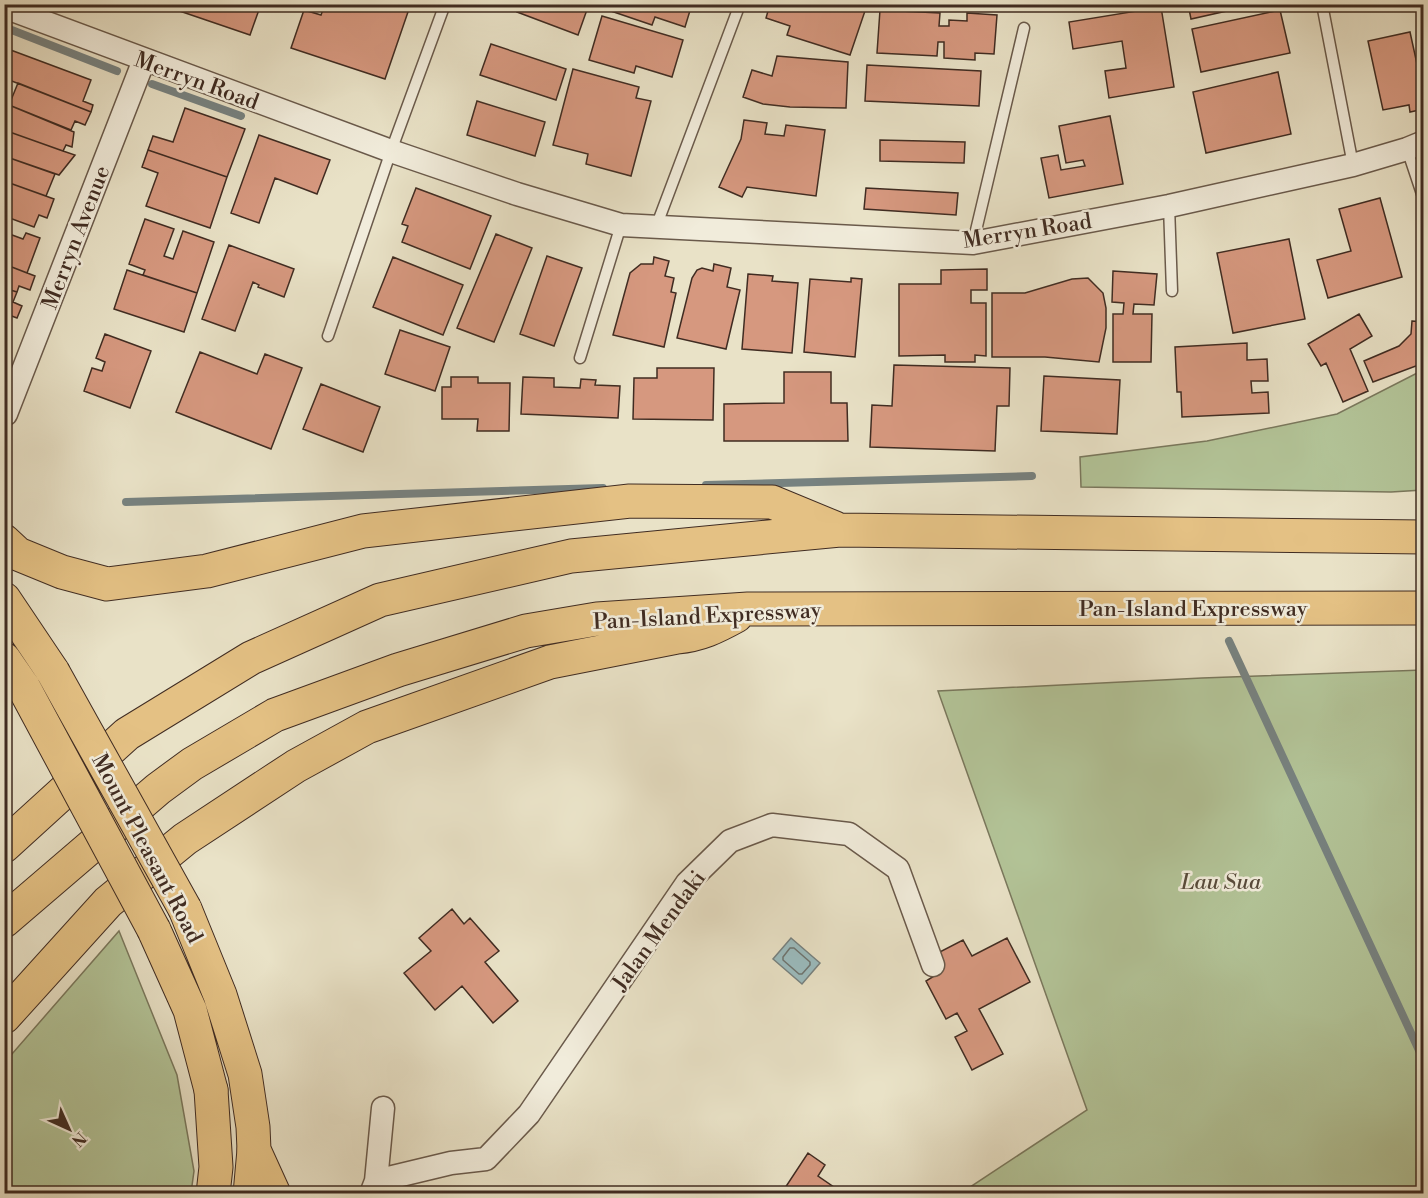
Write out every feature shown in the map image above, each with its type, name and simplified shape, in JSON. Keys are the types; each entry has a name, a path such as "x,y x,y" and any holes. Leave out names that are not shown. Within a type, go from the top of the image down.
{"main road":[{"path":"4,541 18,554 62,572 107,584 207,571 363,531 630,501 772,502 840,530"},
{"path":"4,846 127,734 251,658 380,600 571,556 840,530 1424,537"},
{"name":"Mount Pleasant Road","path":"4,599 53,672 185,909 220,995 245,1074 254,1150"},
{"name":"Pan-Island Expressway","path":"4,921 158,789 192,764 275,715 398,670 526,631 597,619 748,609 1424,608"},
{"path":"4,1017 108,902 185,838 296,766 367,727 550,662 694,635 713,629 748,609"},
{"name":"Mount Pleasant Road","path":"4,659 24,688 154,930 190,1010 211,1090 216,1167 213,1194"},
{"path":"250,1194 254,1150"},
{"path":"254,1150 274,1194"}],"street":[{"name":"Merryn Road","path":"4,8 391,151 516,194 621,225 973,243 1169,206 1353,165 1415,145"},
{"name":"Merryn Avenue","path":"6,414 144,60"},
{"name":"Jalan Mendaki","path":"383,1108 373,1187 451,1163 486,1159 529,1114 687,884 730,842 772,825 849,834 898,869 933,965"}],"lane":[{"path":"328,336 391,151 445,4"},
{"path":"656,227 740,4"},
{"path":"1322,4 1353,165"},
{"path":"973,243 1024,28"},
{"path":"1415,145 1424,200"},
{"path":"1169,206 1172,291"},
{"path":"580,358 621,225"}],"green space":[{"path":"1423,370 1423,490 1391,492 1081,487 1080,457 1207,441 1337,414"},
{"name":"Lau Sua","path":"1423,670 1423,1193 961,1193 1087,1110 938,691"},
{"path":"119,931 177,1075 194,1171 191,1193 5,1193 5,1062"}],"water":[{"path":"791,938 820,963 802,984 773,959"}],"building":[{"path":"159,4 261,4 250,35"},
{"path":"325,4 394,4 409,9 385,79 291,48 304,10 321,15"},
{"path":"520,4 589,4 578,35 517,12"},
{"path":"607,4 692,4 685,27 655,17 652,25 605,9"},
{"path":"770,4 856,4 866,8 850,55 787,35 790,26 766,18"},
{"path":"1188,4 1258,4 1191,19"},
{"path":"1161,7 1174,87 1109,98 1105,71 1126,68 1122,41 1073,49 1069,22"},
{"path":"880,10 940,13 939,26 949,26 949,20 967,21 967,13 997,15 994,54 975,53 975,60 944,58 944,42 938,42 937,56 877,53"},
{"path":"1280,10 1290,53 1201,72 1192,29"},
{"path":"602,16 683,40 672,77 636,66 634,73 589,60"},
{"path":"1410,32 1424,96 1424,109 1410,112 1409,105 1383,110 1368,41"},
{"path":"491,44 566,69 556,100 480,75"},
{"path":"8,49 91,80 83,101 93,105 91,112 4,78 4,59"},
{"path":"777,56 848,62 846,108 790,107 763,104 743,97 752,70 772,76"},
{"path":"867,65 981,71 979,106 865,101"},
{"path":"573,69 639,87 636,98 651,101 631,176 586,164 588,154 553,145"},
{"path":"1278,72 1291,134 1206,153 1193,92"},
{"path":"18,83 91,112 85,125 75,121 71,130 9,105"},
{"path":"477,101 545,122 535,156 467,135"},
{"path":"9,105 74,132 72,147 66,145 63,151 4,130 4,116"},
{"path":"185,108 245,129 227,177 148,150 153,136 173,142"},
{"path":"1110,116 1123,184 1049,198 1041,158 1058,155 1061,170 1085,166 1083,160 1066,163 1059,126"},
{"path":"744,120 767,123 765,134 784,136 786,125 825,130 816,196 747,187 742,197 719,187 741,139"},
{"path":"4,130 75,155 59,175 4,156"},
{"path":"259,135 330,160 317,194 275,178 259,223 231,213"},
{"path":"880,140 965,142 964,163 880,161"},
{"path":"148,150 227,177 210,228 146,206 158,173 142,167"},
{"path":"4,156 55,174 46,196 4,181"},
{"path":"4,181 54,199 47,218 39,215 34,227 4,216"},
{"path":"416,188 491,216 470,269 402,242 408,226 402,224"},
{"path":"866,188 958,193 956,215 864,209"},
{"path":"1380,198 1402,277 1328,298 1317,260 1351,251 1339,209"},
{"path":"145,219 174,229 164,256 173,259 183,231 214,242 197,293 143,275 145,270 129,264"},
{"path":"4,232 23,239 26,233 40,238 27,273 4,264"},
{"path":"496,234 532,248 494,342 457,328"},
{"path":"1289,239 1305,319 1233,333 1217,253"},
{"path":"229,245 294,269 284,297 258,287 259,285 253,282 235,331 202,319"},
{"path":"547,256 582,268 554,346 520,334"},
{"path":"393,257 463,285 443,335 373,307"},
{"path":"654,257 669,261 665,276 674,278 671,292 676,293 664,347 613,335 630,273 641,264 653,264"},
{"path":"4,264 35,276 30,290 19,286 17,292 4,288"},
{"path":"714,264 731,268 727,287 740,290 726,349 677,338 692,278 697,270 702,268 713,271"},
{"path":"987,269 987,290 971,290 971,303 986,303 986,356 975,355 975,362 945,362 945,355 899,356 899,284 941,284 941,270"},
{"path":"127,270 197,293 184,332 114,309"},
{"path":"1113,271 1157,274 1154,305 1134,304 1133,314 1152,314 1151,362 1113,362 1113,314 1123,314 1124,303 1112,302"},
{"path":"748,274 773,276 772,281 798,283 792,353 742,349"},
{"path":"851,278 862,279 855,357 804,352 810,279 851,282"},
{"path":"1088,278 1103,293 1106,308 1106,328 1099,362 1045,357 992,357 992,293 1025,293 1072,279"},
{"path":"4,288 17,292 13,302 22,306 17,318 9,315 8,318 4,317"},
{"path":"1359,314 1372,336 1350,349 1368,391 1343,402 1326,363 1321,366 1308,344"},
{"path":"1412,321 1424,322 1424,363 1373,382 1364,361 1399,346 1411,334"},
{"path":"400,330 450,347 435,391 385,374"},
{"path":"105,334 151,351 130,408 84,391 92,368 102,371 105,362 96,358"},
{"path":"1247,343 1247,360 1267,359 1268,381 1251,381 1252,393 1268,392 1269,413 1182,417 1181,392 1177,392 1175,347"},
{"path":"200,352 257,374 265,354 302,368 271,449 176,412"},
{"path":"894,365 1010,368 1009,406 997,406 995,451 870,447 872,405 892,406"},
{"path":"657,368 714,368 713,420 633,419 634,378 657,378"},
{"path":"784,372 831,372 831,403 847,403 848,441 724,441 724,404 784,403"},
{"path":"1044,376 1120,380 1117,434 1041,431"},
{"path":"451,377 478,377 478,383 510,383 509,431 477,431 478,419 442,419 442,387 451,387"},
{"path":"523,377 554,378 554,387 580,388 581,379 596,380 595,385 620,386 618,418 521,414"},
{"path":"321,384 380,407 363,452 303,429"},
{"path":"452,909 464,924 470,918 499,951 485,962 518,1001 493,1023 462,986 435,1010 404,973 431,951 419,938"},
{"path":"1007,938 1030,982 979,1009 1003,1054 972,1070 955,1037 967,1031 957,1013 946,1019 926,981 939,973 930,957 963,940 972,956"},
{"path":"808,1153 825,1165 818,1176 844,1194 781,1194"}],"waterway":[{"path":"4,27 117,71"},
{"path":"152,84 241,116"},
{"path":"706,485 1032,476"},
{"path":"126,502 603,488"},
{"path":"1229,641 1424,1061"}]}
